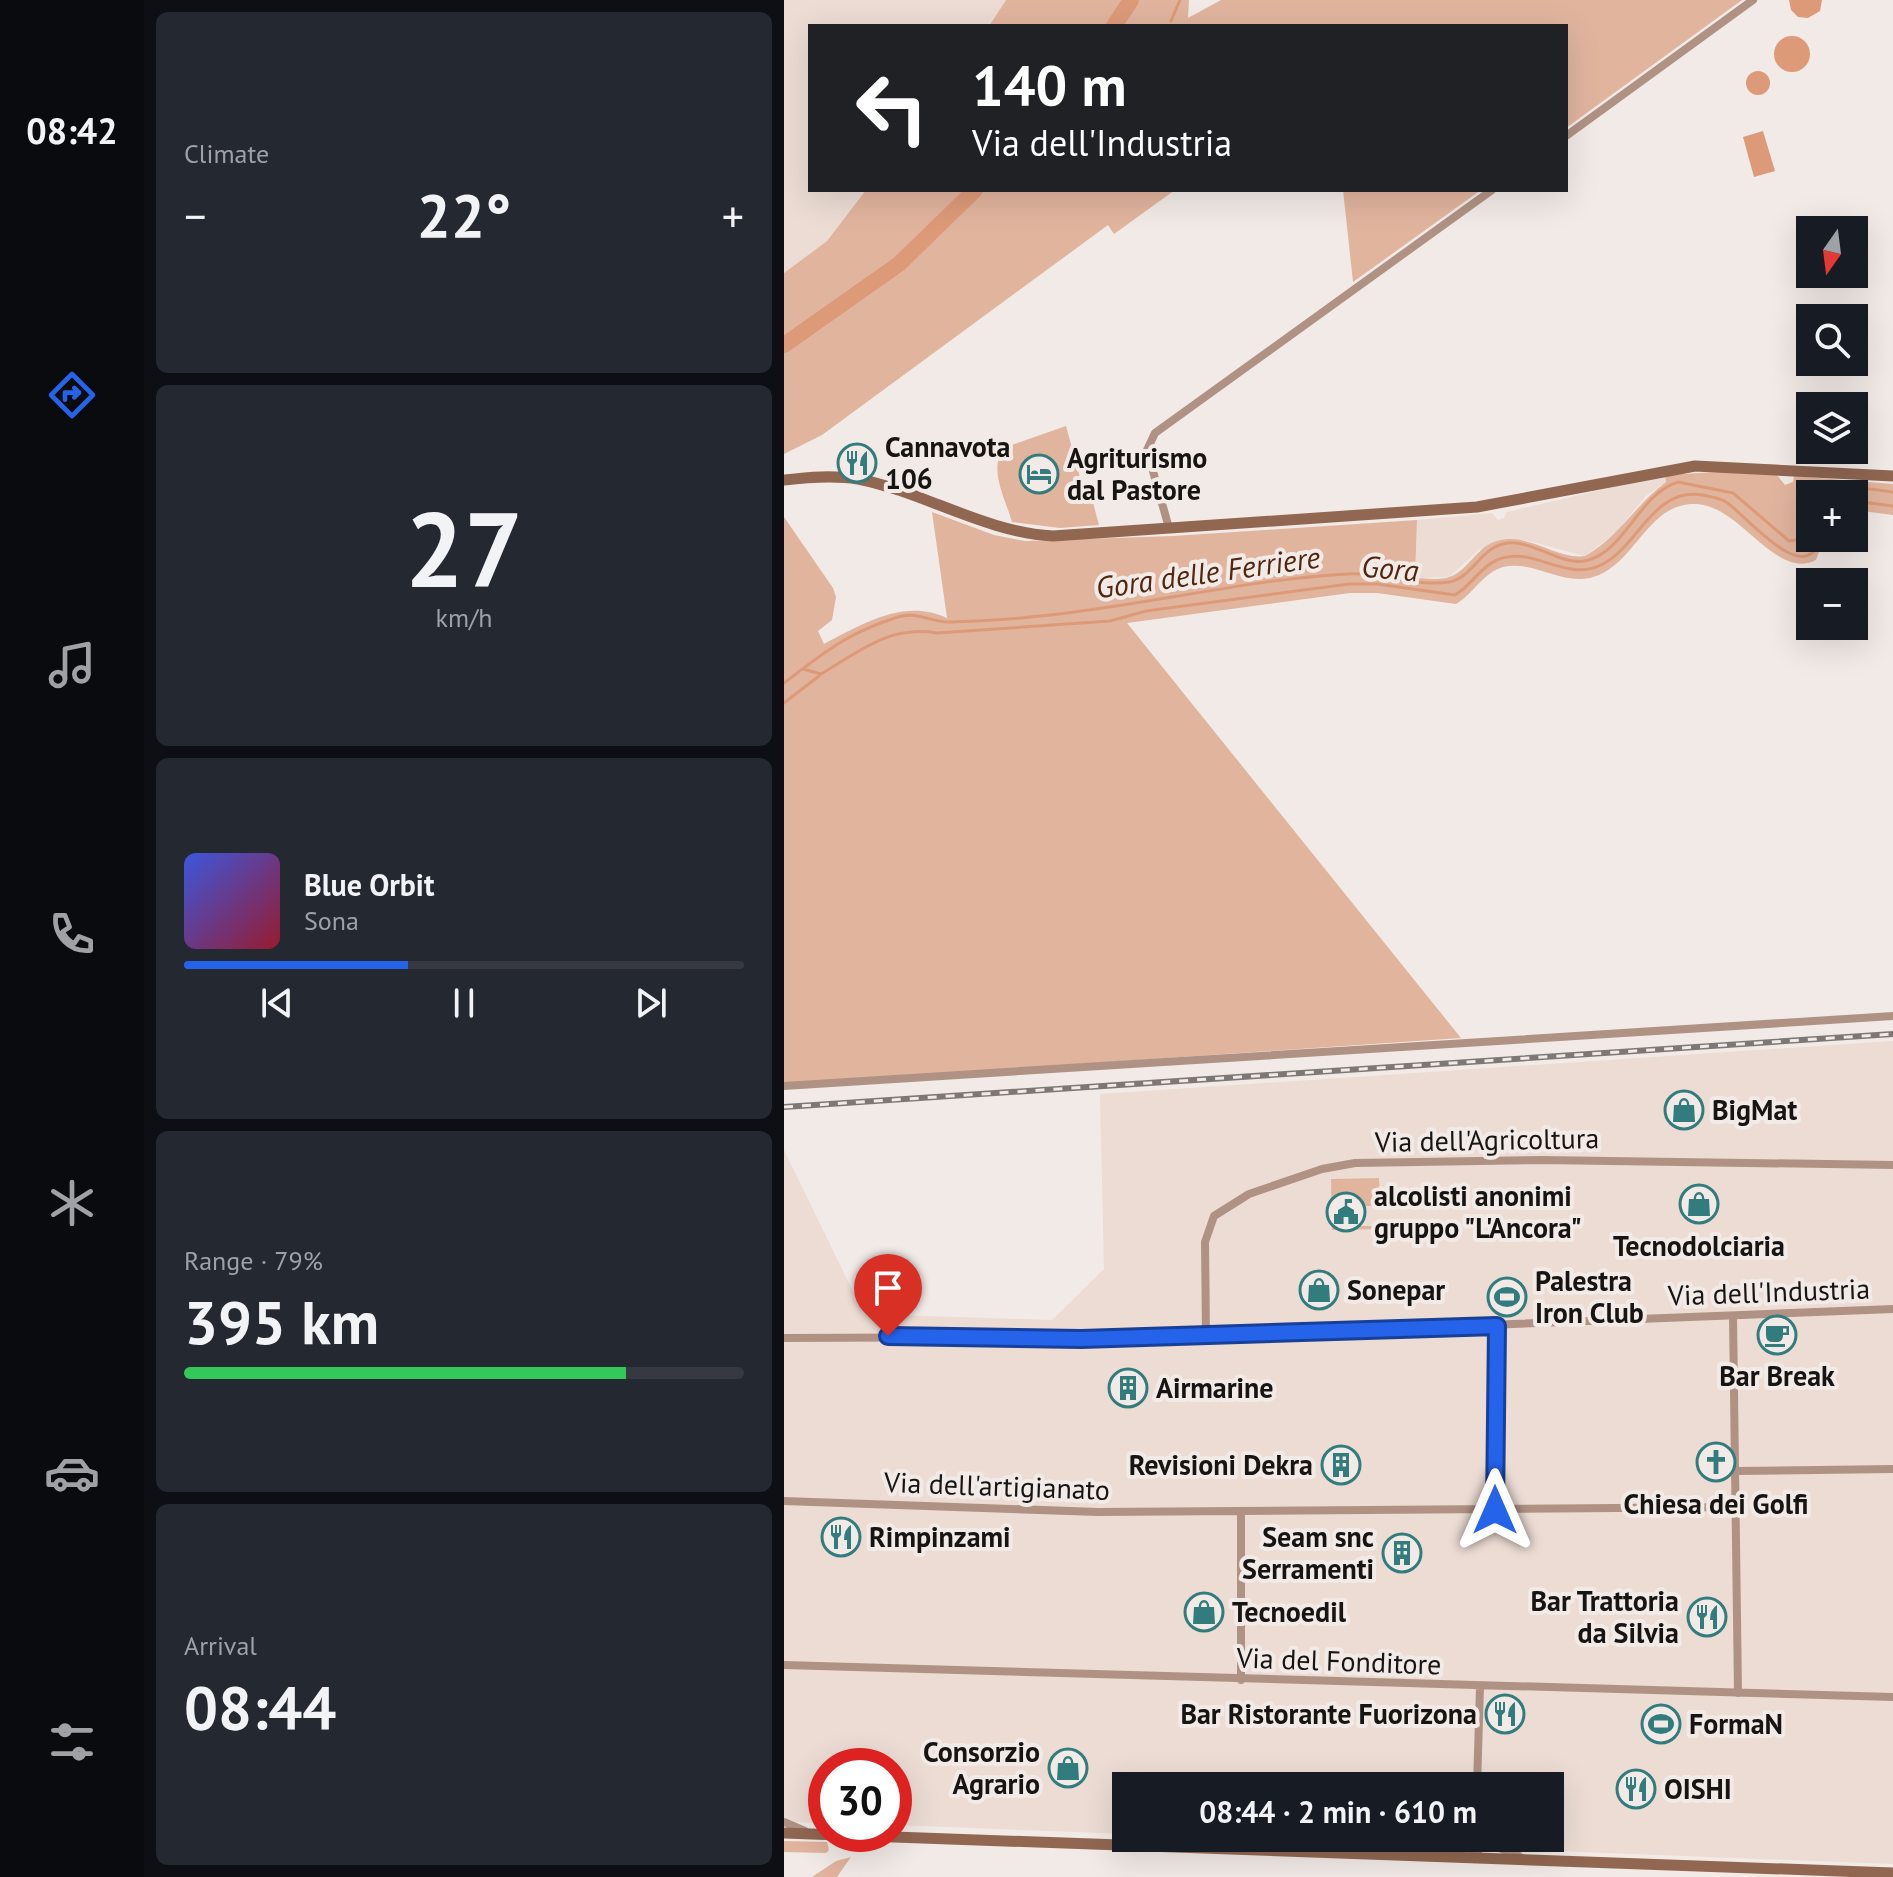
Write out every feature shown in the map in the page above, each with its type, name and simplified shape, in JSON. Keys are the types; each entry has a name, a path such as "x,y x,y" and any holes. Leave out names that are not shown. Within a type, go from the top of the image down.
{"street":[{"path":"1568,135 1753,0"},
{"path":"1169,528 1147,450 1155,433 1489,192"},
{"path":"784,480 819,476 860,480 1009,529 1039,535 1477,507 1695,466 1893,476"},
{"path":"784,1086 1893,1016"},
{"name":"Via dell'Agricoltura","path":"1206,1336 1205,1242 1214,1216 1249,1194 1330,1167 1355,1163 1678,1159 1893,1165"},
{"name":"Via dell'Industria","path":"785,1336 1206,1336 1893,1309"},
{"path":"1733,1316 1738,1693"},
{"path":"1495,1510 1497,1326"},
{"path":"1737,1471 1893,1469"},
{"name":"Via dell'artigianato","path":"784,1501 1057,1511 1737,1507"},
{"path":"1241,1512 1241,1680"},
{"name":"Via del Fonditore","path":"784,1665 1893,1697"},
{"path":"1477,1772 1480,1687"},
{"path":"784,1822 808,1832"},
{"path":"784,1833 808,1834"},
{"path":"912,1838 1893,1873"},
{"path":"1423,1857 1432,1852"},
{"path":"1472,1852 1475,1859"},
{"path":"1475,1859 1479,1852"},
{"path":"1508,1852 1539,1862"}],"shaded area":[{"path":"784,0 1006,0 990,24 808,24 808,192 864,192 827,241 784,273"},
{"path":"1006,0 1189,0 1188,18 1221,0 1742,0 1568,127 1568,24 990,24"},
{"path":"1789,0 1822,0 1820,11 1808,18 1798,17 1791,10"},
{"path":"1792,36 1805,41 1810,54 1805,67 1792,72 1779,67 1774,54 1779,41"},
{"path":"1753,71 1763,71 1770,78 1770,88 1763,95 1753,95 1746,88 1746,78"},
{"path":"1763,131 1775,171 1754,177 1743,137"},
{"path":"864,192 1172,192 1114,234 1108,225 822,435 784,454 784,273 827,241"},
{"path":"1343,192 1478,192 1353,282"},
{"name":"Agriturismo dal Pastore","path":"1066,426 1082,485 1088,484 1099,525 1060,528 1012,522 999,483 1000,454 1006,447"},
{"path":"1717,472 1777,475 1785,485 1793,482 1794,476 1844,480 1796,480 1796,552 1819,552 1816,560 1801,564 1787,561 1713,508 1697,504 1681,505 1657,520 1615,565 1590,578 1565,577 1528,567 1503,567 1490,574 1456,604 1377,593 1350,593 1127,623 1461,1038 784,1084 784,517 836,597 832,620 818,631 824,644 869,622 900,612 931,613 947,618 932,512 994,535 1025,541 1173,536 1417,520 1415,578 1439,579 1459,572 1486,546 1501,540 1523,541 1564,554 1585,556 1607,540 1666,482 1665,475"},
{"path":"1665,475 1666,482 1646,496 1615,533 1585,556 1525,540 1480,549 1449,577 1415,578 1417,520 1492,513 1498,520 1504,518 1507,512"},
{"path":"1868,482 1893,484 1893,515 1868,512"},
{"path":"1893,1041 1893,1864 1564,1851 1564,1772 1112,1772 1112,1833 912,1826 912,1748 808,1748 808,1823 784,1822 784,1150 864,1314 1052,1320 1104,1269 1100,1094"},
{"path":"1379,1178 1380,1206 1342,1206 1342,1226 1380,1226 1380,1229 1332,1230 1331,1179"},
{"path":"784,1841 808,1842 808,1852 827,1852 826,1853 784,1852"},
{"path":"851,1857 837,1877 812,1877 836,1861"}],"waterway":[{"path":"1115,24 1131,0"},
{"path":"1171,21 1180,0"},
{"path":"784,345 899,264 973,192"},
{"name":"Gora delle Ferriere","path":"784,683 850,637 898,617 919,616 951,622 1020,618 1267,582 1347,574 1424,583 1449,582 1464,575 1490,550 1507,543 1528,546 1569,560 1589,560 1613,544 1653,498 1678,482 1733,493 1789,541 1796,540"},
{"name":"Gora delle Ferriere","path":"1868,489 1893,492"},
{"name":"Gora","path":"803,669 821,674 876,642 905,633 1110,621 1146,611 1349,584 1377,584 1455,595 1491,563 1510,556 1576,570 1589,569 1616,555 1659,508 1686,495 1703,495 1724,501 1760,533 1789,553 1802,556 1813,552"},
{"name":"Gora","path":"1868,503 1893,506"},
{"path":"784,703 819,676"}],"railway":[{"path":"784,1107 1893,1034"}],"place":[{"name":"Cannavota 106","path":"857,463"},
{"name":"Agriturismo dal Pastore","path":"1039,474"},
{"name":"BigMat","path":"1684,1110"},
{"name":"Tecnodolciaria","path":"1699,1204"},
{"name":"alcolisti anonimi gruppo \"L'Ancora\"","path":"1346,1212"},
{"name":"Sonepar","path":"1319,1290"},
{"name":"Palestra Iron Club","path":"1507,1297"},
{"name":"Bar Break","path":"1777,1335"},
{"name":"Airmarine","path":"1128,1388"},
{"name":"Chiesa dei Golfi","path":"1716,1462"},
{"name":"Revisioni Dekra","path":"1341,1465"},
{"name":"Rimpinzami","path":"841,1537"},
{"name":"Seam snc Serramenti","path":"1402,1553"},
{"name":"Tecnoedil","path":"1204,1612"},
{"name":"Bar Trattoria da Silvia","path":"1707,1617"},
{"name":"Bar Ristorante Fuorizona","path":"1505,1714"},
{"name":"FormaN","path":"1661,1724"},
{"name":"Consorzio Agrario","path":"1068,1768"},
{"name":"OISHI","path":"1636,1789"}],"route":[{"path":"888,1336 1081,1339 1497,1326 1495,1510"}]}
